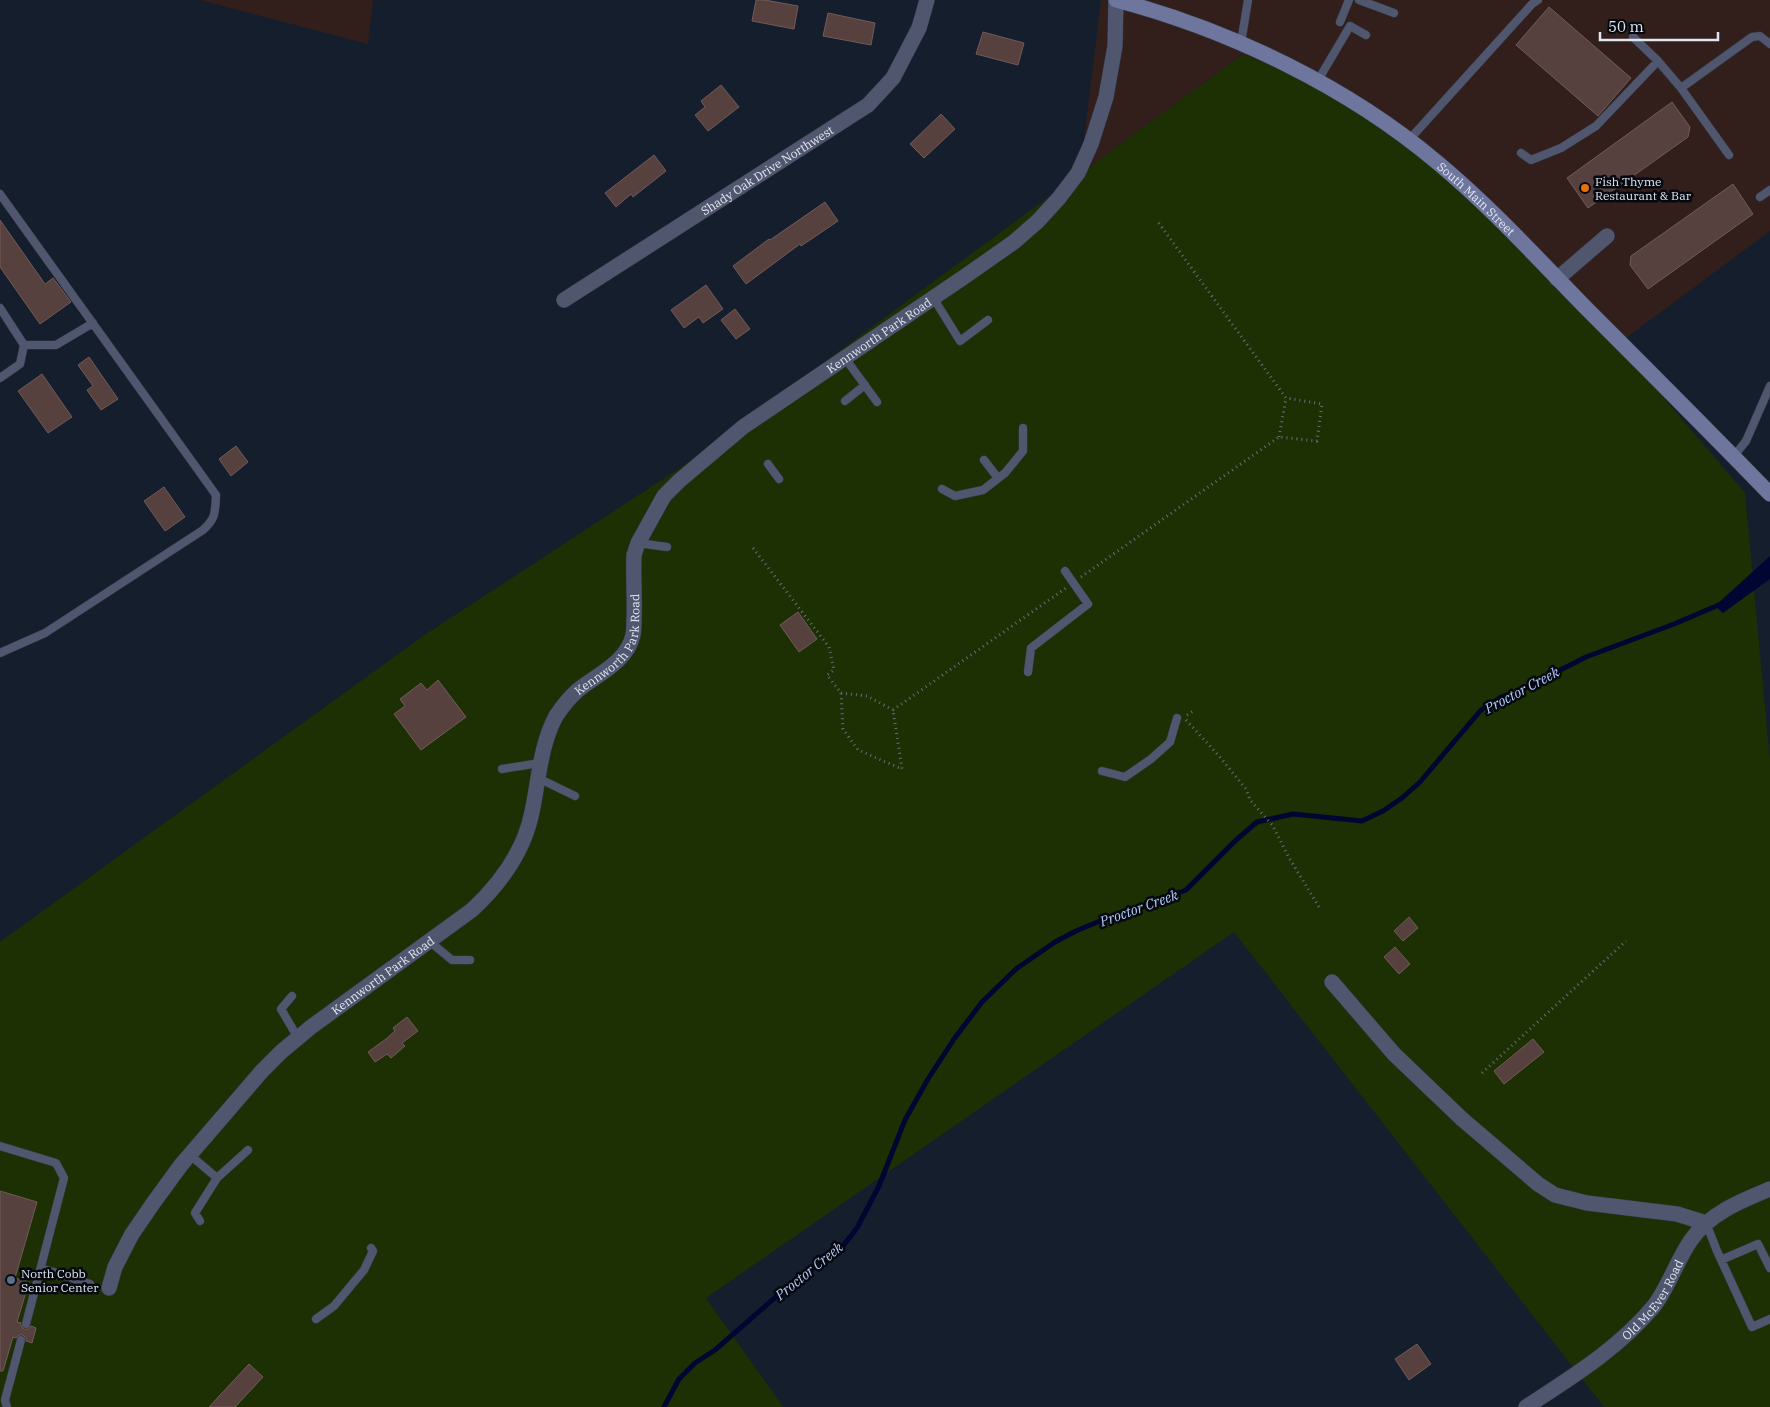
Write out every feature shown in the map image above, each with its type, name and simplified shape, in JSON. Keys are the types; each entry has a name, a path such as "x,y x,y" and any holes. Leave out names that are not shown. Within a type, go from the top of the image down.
{"main road":[{"name":"South Main Street","path":"1116,0 1158,11 1216,32 1240,43 1317,82 1372,114 1438,163 1496,216 1770,494"}],"street":[{"name":"Shady Oak Drive Northwest","path":"564,300 868,105 893,78 919,28 927,0"},
{"name":"Kennworth Park Road","path":"110,1288 115,1267 132,1234 154,1202 190,1155 262,1071 298,1038 472,910 490,893 506,873 518,853 526,832 532,812 539,770 551,727 567,701 625,653 633,635 634,555 638,543 664,496 743,427 934,299 1014,242 1059,198 1078,173 1091,144 1106,97 1115,46 1116,0"},
{"path":"1557,279 1607,236"},
{"path":"1332,982 1394,1054 1455,1113 1538,1184 1555,1195 1587,1203 1677,1214 1706,1223"},
{"name":"Old McEver Road","path":"1526,1407 1586,1368 1628,1334 1655,1304 1692,1239 1706,1223 1733,1204 1770,1189"}],"lane":[{"path":"1240,43 1248,0"},
{"path":"1340,22 1349,0"},
{"path":"1359,0 1394,13"},
{"path":"1408,141 1532,4 1538,0"},
{"path":"1317,82 1350,26 1366,35"},
{"path":"1680,88 1752,37 1760,36 1769,41"},
{"path":"1633,37 1658,61 1730,155"},
{"path":"1521,153 1531,160 1561,148 1596,126 1658,61"},
{"path":"1760,197 1770,190"},
{"path":"0,195 216,495 212,522 203,530 45,633 0,653"},
{"path":"934,299 960,341 988,320"},
{"path":"0,308 24,346 20,364 0,378"},
{"path":"24,346 56,345 93,323"},
{"path":"845,358 877,402"},
{"path":"845,401 865,385"},
{"path":"1734,456 1746,441 1770,386"},
{"path":"942,489 955,496 983,490 1005,473 1023,451 1023,428"},
{"path":"984,460 998,478"},
{"path":"768,464 779,479"},
{"path":"638,543 667,547"},
{"path":"1028,672 1031,648 1088,604 1065,571"},
{"path":"1102,770 1125,777 1151,759 1170,742 1177,718"},
{"path":"502,769 539,770 575,796"},
{"path":"429,941 452,960 470,960"},
{"path":"292,996 281,1009 298,1038"},
{"path":"0,1146 56,1163 64,1178 26,1324"},
{"path":"200,1222 195,1213 217,1178 248,1150"},
{"path":"190,1155 217,1178"},
{"path":"1706,1223 1752,1327 1770,1318"},
{"path":"1721,1260 1758,1244 1770,1268"},
{"path":"316,1319 334,1306 364,1270 373,1251 371,1248"},
{"path":"41,1268 90,1284"},
{"path":"7,1407 5,1400 21,1340"}],"path":[{"path":"893,710 1279,437 1317,441 1322,404 1286,398 1158,222"},
{"path":"1279,437 1286,398"},
{"path":"753,548 828,647 834,670 827,674 841,693 843,730 858,750 902,769 893,710"},
{"path":"841,693 867,696 893,710"},
{"path":"1195,710 1183,717 1246,789 1250,800 1273,826 1288,856 1319,907"},
{"path":"1482,1073 1626,941"}],"shaded area":[{"path":"200,0 373,0 368,44"},
{"path":"1101,0 1770,0 1770,231 1618,344 1243,54 1080,174"}],"green space":[{"path":"1243,54 1375,112 1588,309 1745,493 1770,761 1770,1407 1604,1407 1234,932 706,1298 783,1407 0,1407 0,942 426,634 680,468"}],"water":[{"path":"1770,556 1770,579 1723,613 1715,606"}],"building":[{"path":"756,0 798,6 794,29 752,21"},
{"path":"1549,7 1631,78 1598,116 1516,45"},
{"path":"828,13 875,23 871,45 823,36"},
{"path":"983,32 1024,43 1018,65 976,54"},
{"path":"721,85 739,107 708,131 695,115 705,107 701,101"},
{"path":"1672,102 1690,127 1688,137 1588,208 1567,178"},
{"path":"941,114 955,129 924,158 910,144"},
{"path":"654,155 666,171 633,197 631,194 616,207 605,193"},
{"path":"1733,184 1753,214 1648,289 1630,265 1631,256"},
{"path":"825,202 838,221 801,246 800,244 746,284 733,266 769,239"},
{"path":"0,220 45,284 53,278 71,302 40,324 0,267"},
{"path":"706,285 723,309 703,323 699,317 684,328 671,310"},
{"path":"735,309 750,329 736,339 721,320"},
{"path":"89,357 118,399 101,410 87,390 93,386 78,365"},
{"path":"42,374 72,417 48,433 18,391"},
{"path":"236,446 248,462 231,476 219,459"},
{"path":"164,487 185,517 165,531 144,501"},
{"path":"798,612 817,639 799,652 780,625"},
{"path":"438,680 466,717 421,750 394,714 405,706 400,699 421,683 427,690"},
{"path":"1409,917 1418,928 1403,941 1394,931"},
{"path":"1395,947 1410,964 1399,974 1384,957"},
{"path":"407,1017 418,1031 402,1043 405,1046 391,1058 387,1054 375,1062 368,1052 395,1031 393,1028"},
{"path":"1533,1039 1544,1052 1504,1084 1494,1071"},
{"name":"North Cobb Senior Center","path":"0,1191 37,1202 15,1278 29,1282 17,1322 21,1323 24,1329 28,1329 31,1326 36,1328 32,1343 26,1341 23,1335 19,1335 16,1338 13,1337 3,1371 0,1371"},
{"path":"1417,1344 1431,1364 1409,1380 1395,1359"},
{"path":"249,1364 263,1377 235,1407 209,1407"}],"waterway":[{"name":"Proctor Creek","path":"664,1407 679,1379 695,1363 715,1350 786,1288 843,1246 857,1228 879,1186 905,1120 928,1079 954,1039 982,1002 1016,969 1055,942 1076,931 1119,913 1142,907 1186,890 1236,840 1257,822 1293,814 1362,821 1383,811 1420,782 1481,710 1501,697 1523,689 1586,657 1721,604"}],"place":[{"name":"Fish Thyme Restaurant & Bar","path":"1585,188"},
{"name":"North Cobb Senior Center","path":"11,1280"}]}
